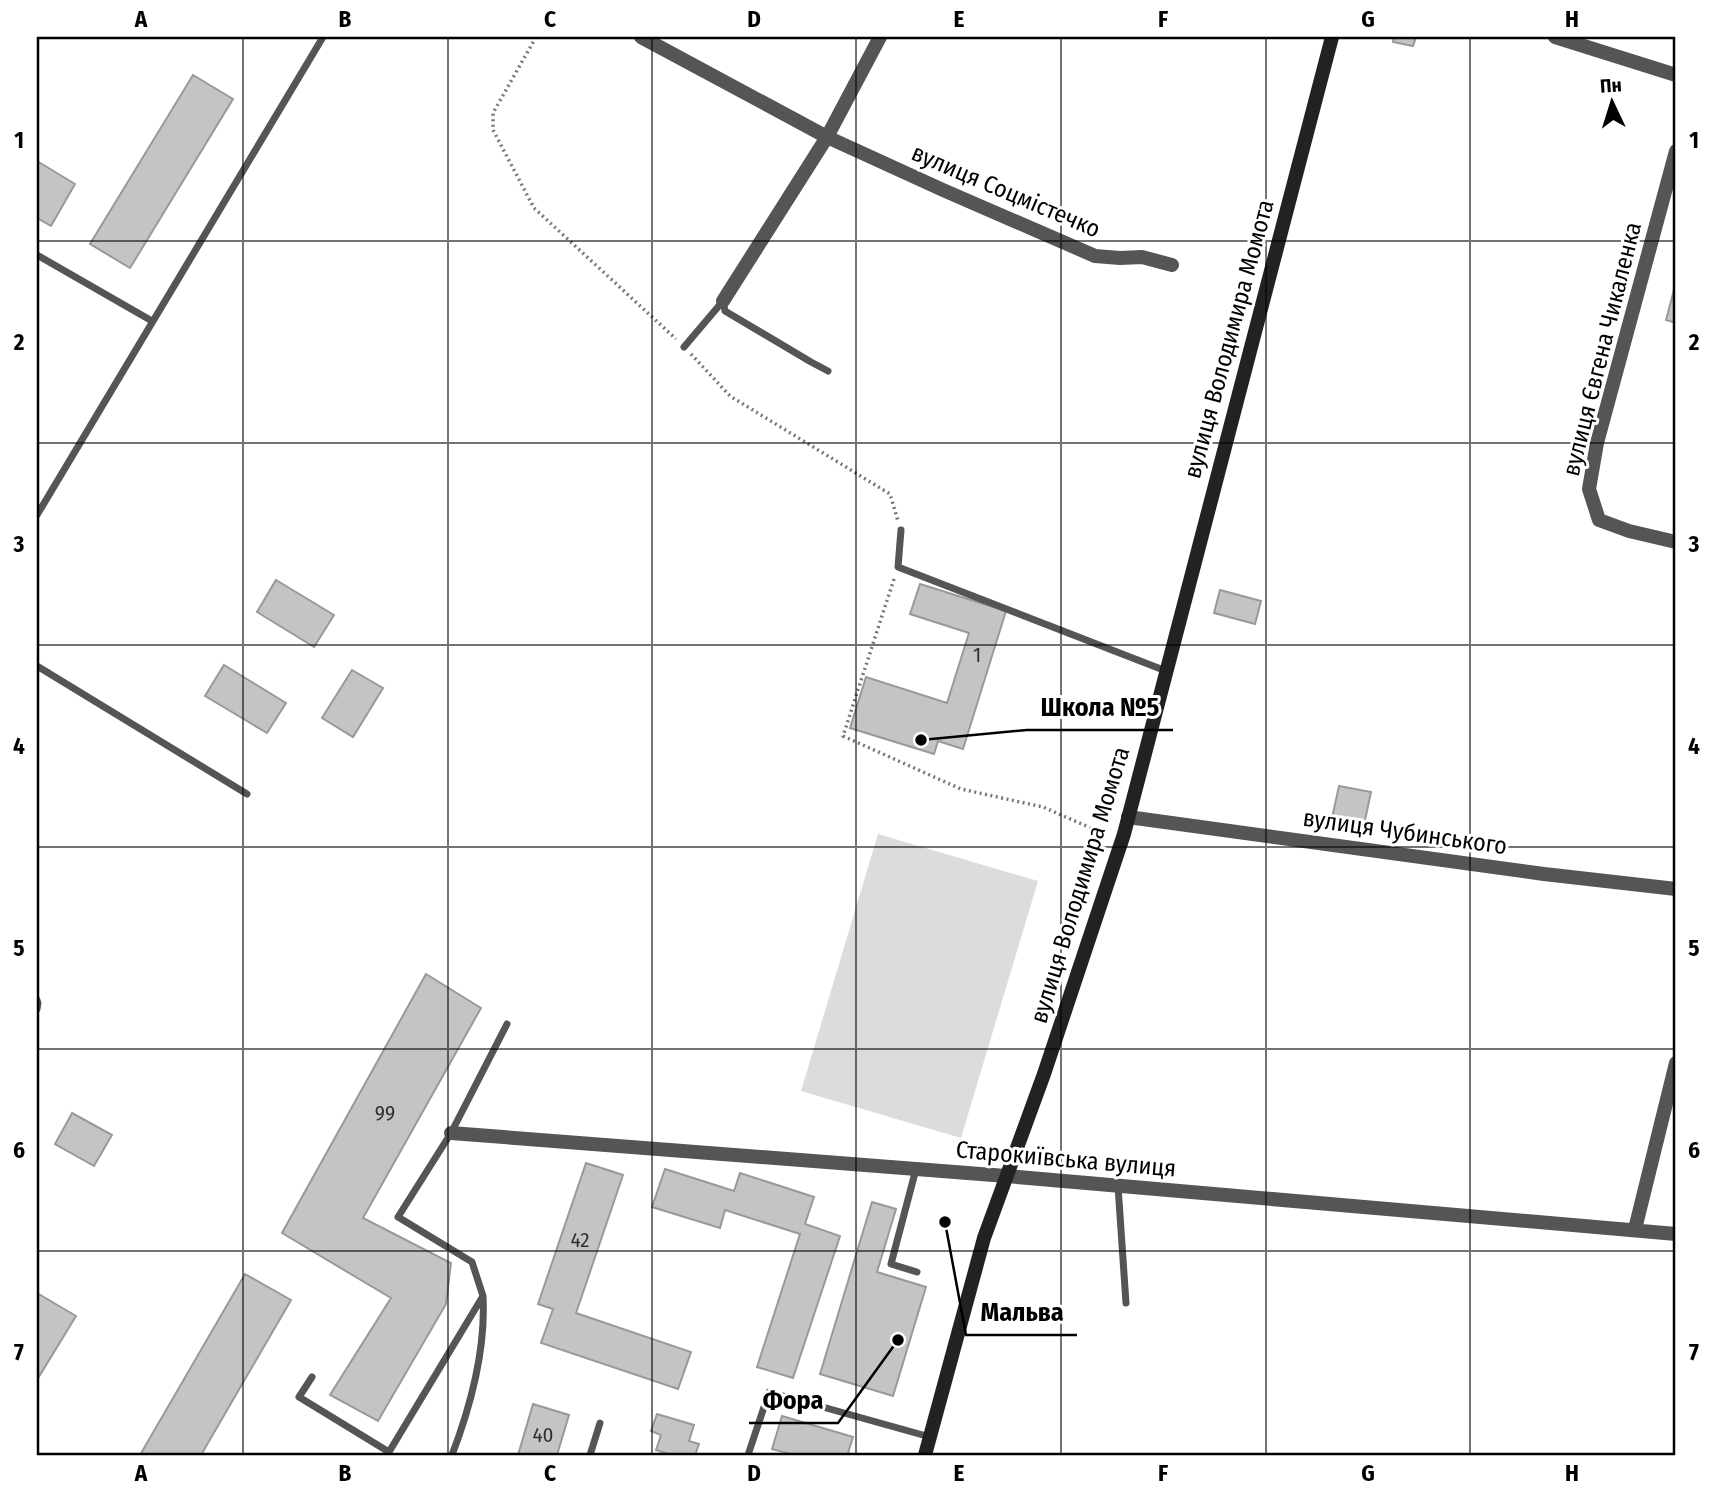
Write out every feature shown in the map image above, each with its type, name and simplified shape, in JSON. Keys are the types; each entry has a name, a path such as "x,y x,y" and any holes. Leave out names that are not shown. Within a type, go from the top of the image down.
{"street":[{"name":"вулиця Соцмістечко","path":"642,37 827,137 1095,256 1142,257 1172,265"},
{"path":"723,301 827,137 880,37"},
{"name":"вулиця Володимира Момота","path":"925,1455 984,1238 1044,1074 1122,842 1332,37"},
{"path":"1555,37 1676,75"},
{"name":"вулиця Євгена Чикаленка","path":"1676,151 1674,169 1597,443 1589,489 1599,520 1629,531 1676,542"},
{"name":"вулиця Чубинського","path":"1128,817 1544,874 1676,889"},
{"path":"1635,1230 1676,1063"},
{"name":"Старокиївська вулиця","path":"451,1133 1006,1176 1676,1234"}],"lane":[{"path":"37,515 323,37"},
{"path":"37,255 152,321"},
{"path":"684,347 723,301"},
{"path":"723,301 725,311 828,370"},
{"path":"901,530 898,567 1166,671"},
{"path":"37,666 247,794"},
{"path":"37,999 37,1009"},
{"path":"452,1455 462,1429 478,1364 484,1320 483,1296 472,1262 398,1217 451,1133 507,1024"},
{"path":"916,1169 891,1264 918,1272"},
{"path":"1118,1186 1126,1303"},
{"path":"312,1377 299,1397 390,1454 483,1296"},
{"path":"748,1455 769,1392 930,1437"},
{"path":"590,1455 600,1423"}],"path":[{"path":"536,37 493,113 493,130 534,208 684,347 730,396 890,494 901,530"},
{"path":"898,567 843,736 961,789 1043,807 1122,842"}],"shaded area":[{"path":"878,834 1038,881 961,1138 801,1091"}],"building":[{"path":"1394,37 1416,37 1413,46 1393,42"},
{"path":"193,75 233,99 130,268 90,244"},
{"path":"37,161 75,184 51,226 37,218"},
{"path":"1676,282 1676,323 1666,320"},
{"path":"276,580 334,615 314,647 257,612"},
{"path":"920,584 1006,611 963,749 938,741 934,754 850,728 866,677 947,703 969,633 910,614"},
{"path":"1220,590 1261,601 1255,624 1214,613"},
{"path":"224,665 286,703 267,733 205,696"},
{"path":"352,670 383,688 353,737 322,718"},
{"path":"1339,786 1371,792 1364,825 1332,818"},
{"path":"426,974 481,1008 363,1218 451,1263 446,1304 378,1421 330,1395 391,1298 282,1233"},
{"path":"72,1113 112,1135 94,1166 55,1144"},
{"path":"586,1163 623,1175 576,1313 691,1352 678,1389 541,1343 553,1309 538,1304"},
{"path":"665,1169 734,1191 740,1173 814,1197 805,1224 840,1236 793,1378 757,1367 800,1234 725,1210 720,1228 652,1207"},
{"path":"872,1202 896,1209 877,1272 926,1287 893,1396 820,1374"},
{"path":"245,1274 291,1300 201,1455 140,1455"},
{"path":"37,1293 76,1316 37,1380"},
{"path":"533,1404 569,1415 557,1455 518,1455"},
{"path":"657,1414 694,1425 689,1441 699,1444 695,1455 672,1455 656,1450 661,1435 651,1431"},
{"path":"782,1416 853,1437 848,1453 855,1455 794,1455 772,1449"}],"place":[{"name":"Школа №5","path":"921,740"},
{"name":"Мальва","path":"945,1222"},
{"name":"Фора","path":"898,1340"}]}
